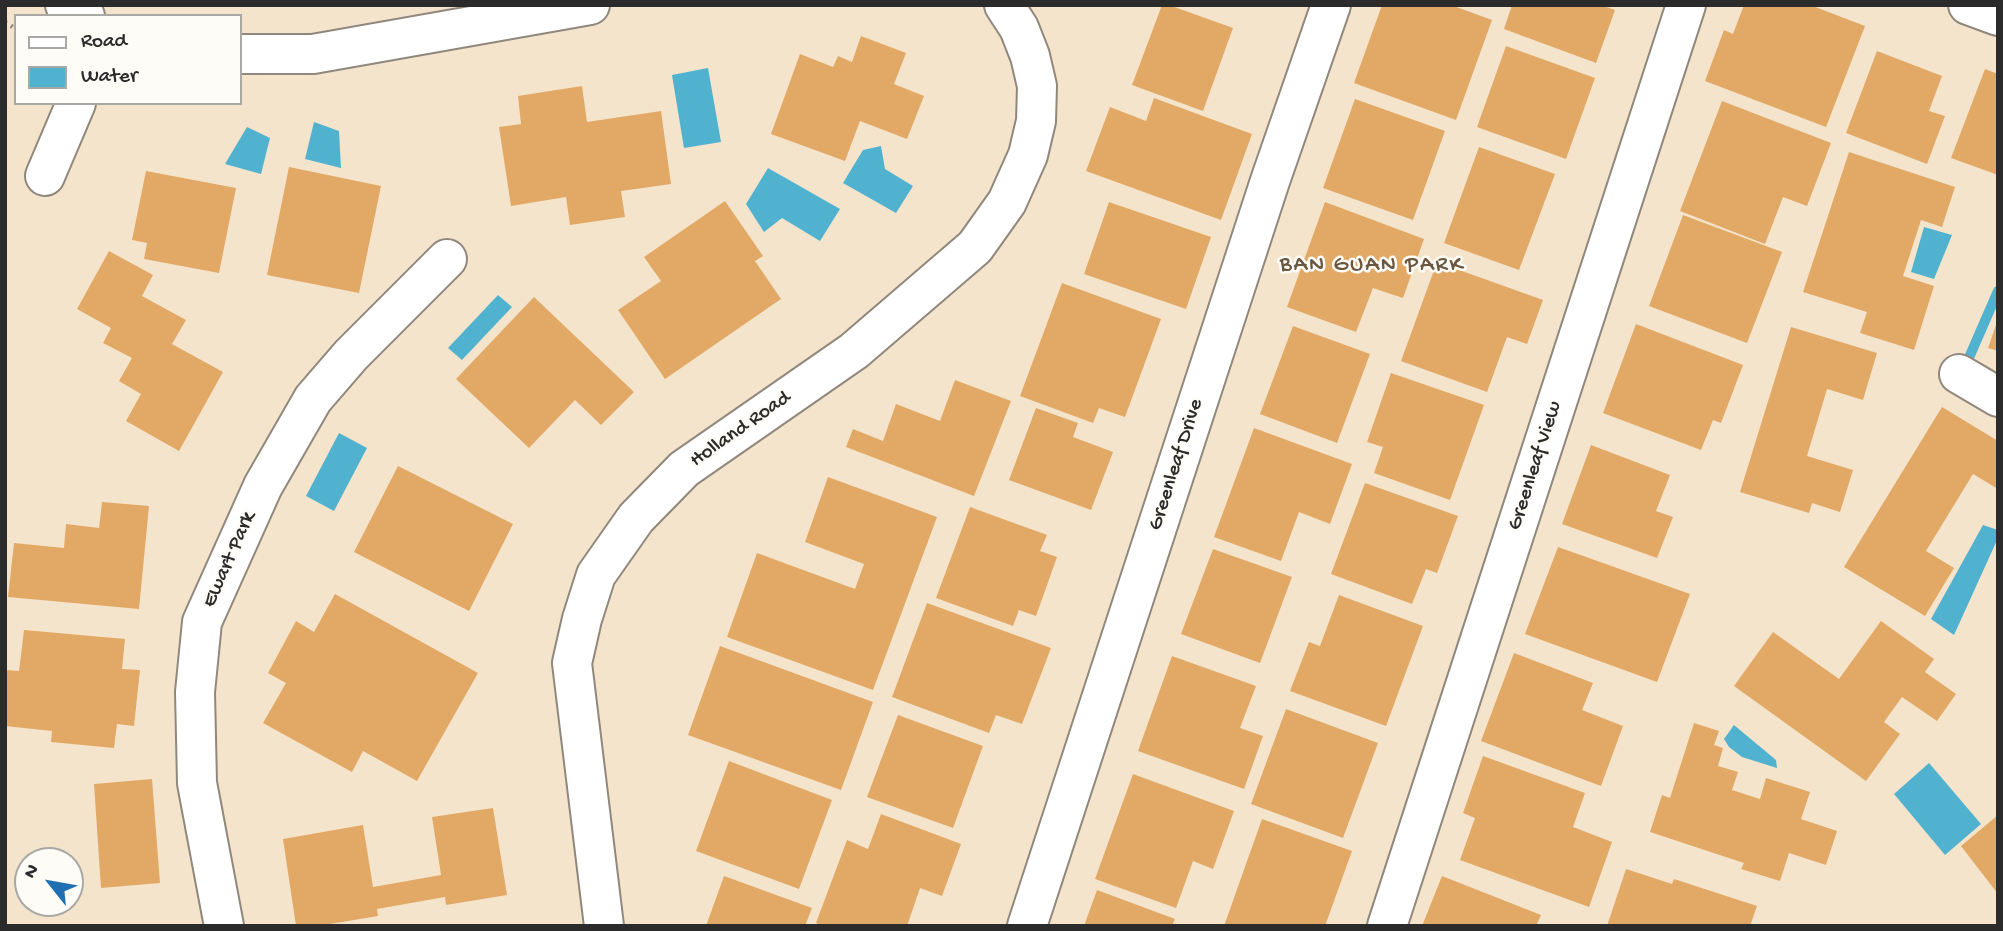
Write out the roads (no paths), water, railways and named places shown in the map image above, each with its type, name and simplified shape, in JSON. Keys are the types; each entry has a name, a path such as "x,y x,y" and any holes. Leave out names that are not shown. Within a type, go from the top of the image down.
{"street":[{"path":"65,5 81,14"},
{"path":"242,54 313,54 590,5"},
{"name":"Holland Road","path":"604,926 572,663 596,575 636,518 684,469 855,351 975,247 1007,202 1028,155 1036,121 1037,86 1030,57 1019,28 1004,5"},
{"name":"Greenleaf Drive","path":"1027,926 1270,181 1331,5"},
{"name":"Greenleaf View","path":"1387,926 1686,5"},
{"path":"1968,5 1998,16"},
{"path":"45,176 75,105"},
{"name":"Ewart Park","path":"224,926 197,783 195,692 202,622 263,486 313,399 351,355 447,259"},
{"path":"1959,374 1998,397"}],"water":[{"path":"708,68 721,142 684,148 672,75"},
{"path":"314,122 339,131 341,168 305,159"},
{"path":"247,127 270,138 261,174 225,164"},
{"path":"881,146 885,169 913,186 896,213 843,183 863,150"},
{"path":"768,168 840,209 820,241 782,218 764,232 746,204"},
{"path":"1924,227 1952,235 1934,279 1911,272"},
{"path":"498,295 512,307 462,360 448,348"},
{"path":"339,433 367,448 334,511 306,496"},
{"path":"1983,525 1998,530 1998,538 1954,635 1931,619"},
{"path":"1734,725 1776,760 1777,768 1742,757 1729,747 1724,739"},
{"path":"1929,763 1981,824 1945,855 1894,794"}],"waterway":[{"path":"1968,360 1998,291"}],"district":[{"name":"BAN GUAN PARK","path":"1372,266"}]}
